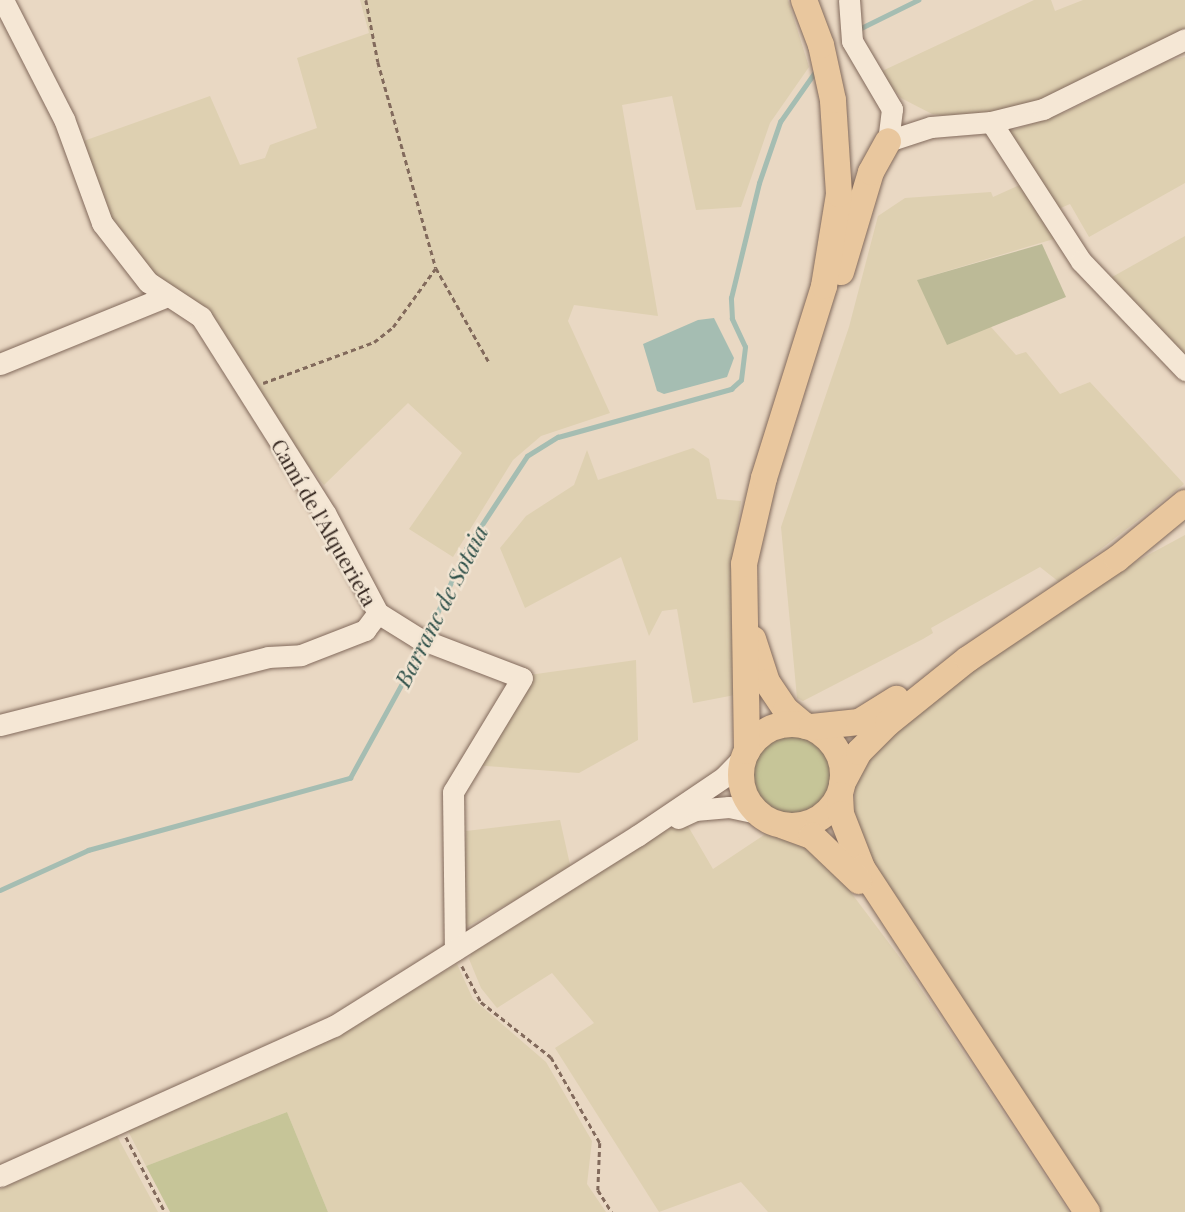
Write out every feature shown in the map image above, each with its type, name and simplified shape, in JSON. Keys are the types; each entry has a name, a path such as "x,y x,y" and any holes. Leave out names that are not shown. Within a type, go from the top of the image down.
{"main road":[{"path":"804,0 825,60 840,163 834,242 812,330 750,529 742,601 746,753 741,773 744,795 757,813 812,836 831,850 910,946"},
{"path":"812,330 841,274 871,172 888,141"},
{"path":"746,753 759,736 776,726 808,727 859,722 968,659 1117,559 1185,503"},
{"path":"742,601 767,682 786,709 808,727 829,739 841,758 841,814 862,868 910,946 1087,1212"},
{"path":"783,825 818,820 841,790 872,738 968,659"}],"street":[{"name":"Camí de l'Alquerieta","path":"3,0 64,119 102,223 133,265 165,297 201,317 325,513 378,613 426,641 522,678 453,792 455,950"},
{"path":"849,0 852,41 890,102 894,124 888,141"},
{"path":"888,141 931,127 991,122 1062,102 1163,46 1185,39"},
{"path":"890,102 931,127"},
{"path":"991,122 1082,261 1185,370"},
{"path":"0,364 165,297"},
{"path":"0,725 268,657 301,655 365,630 378,613"},
{"path":"0,1175 334,1026 637,836 724,777 746,753"},
{"path":"637,836 695,810 729,807 757,813"}],"path":[{"path":"366,0 378,62 436,268 489,362"},
{"path":"248,392 281,374 374,342 393,327 436,268"},
{"path":"455,950 481,1002 551,1057 600,1143 598,1190 612,1212"},
{"path":"118,1121 165,1212"}],"shaded area":[{"path":"360,0 788,0 809,67 770,123 741,207 696,210 672,96 622,105 658,316 574,305 568,321 610,413 541,436 513,460 453,557 409,529 462,453 408,403 324,485 277,426 236,360 164,292 111,227 78,143 210,96 240,165 265,158 270,145 317,128 297,58 369,33"},
{"path":"1034,0 1051,0 1055,11 1083,0 1185,0 1185,28 1079,85 1012,110 957,117 932,114 901,98 880,72"},
{"path":"1185,57 1185,183 1089,237 1070,204 1054,211 1008,132 1066,112 1167,61"},
{"path":"1022,184 1057,238 917,280 991,327 1016,355 1026,352 1060,394 1090,382 1184,484 1059,582 1040,567 931,628 933,633 923,639 803,701 797,698 781,527 849,327 878,216 905,198 991,192 993,197"},
{"path":"1185,236 1185,357 1105,281"},
{"path":"1042,244 1066,297 947,345 917,280"},
{"path":"714,318 734,358 727,377 664,394 657,391 643,344 698,320"},
{"path":"693,448 709,459 717,499 741,501 734,552 740,694 693,703 677,609 662,611 649,636 621,557 525,608 500,548 526,516 574,485 587,450 598,480"},
{"path":"1185,535 1185,1212 1099,1212 870,860 854,812 855,785 859,772 897,722 1100,581"},
{"path":"636,660 638,740 579,773 473,765 529,675"},
{"path":"560,820 571,869 461,930 466,831"},
{"path":"685,821 713,869 767,833 790,836 828,862 901,959 1069,1212 768,1212 741,1182 659,1212 555,1048 594,1023 552,973 497,1008 481,988 469,959 473,950 632,847"},
{"path":"457,964 473,999 546,1062 592,1141 587,1184 606,1212 328,1212 287,1112 146,1166 125,1125 339,1033"},
{"path":"117,1136 158,1212 0,1212 0,1189"}],"green space":[{"path":"790,732 814,739 826,751 833,775 826,799 814,811 790,818 766,811 754,799 747,775 754,751 766,739"},
{"path":"287,1112 328,1212 170,1212 146,1166"}],"waterway":[{"name":"Barranc de Sotaia","path":"859,29 918,0"},
{"name":"Barranc de Sotaia","path":"427,636 466,549 527,456 558,437 731,389 741,380 745,347 732,319 731,298 759,183 780,122 815,72"},
{"name":"Barranc de Sotaia","path":"0,890 88,850 350,778 422,647"}]}
